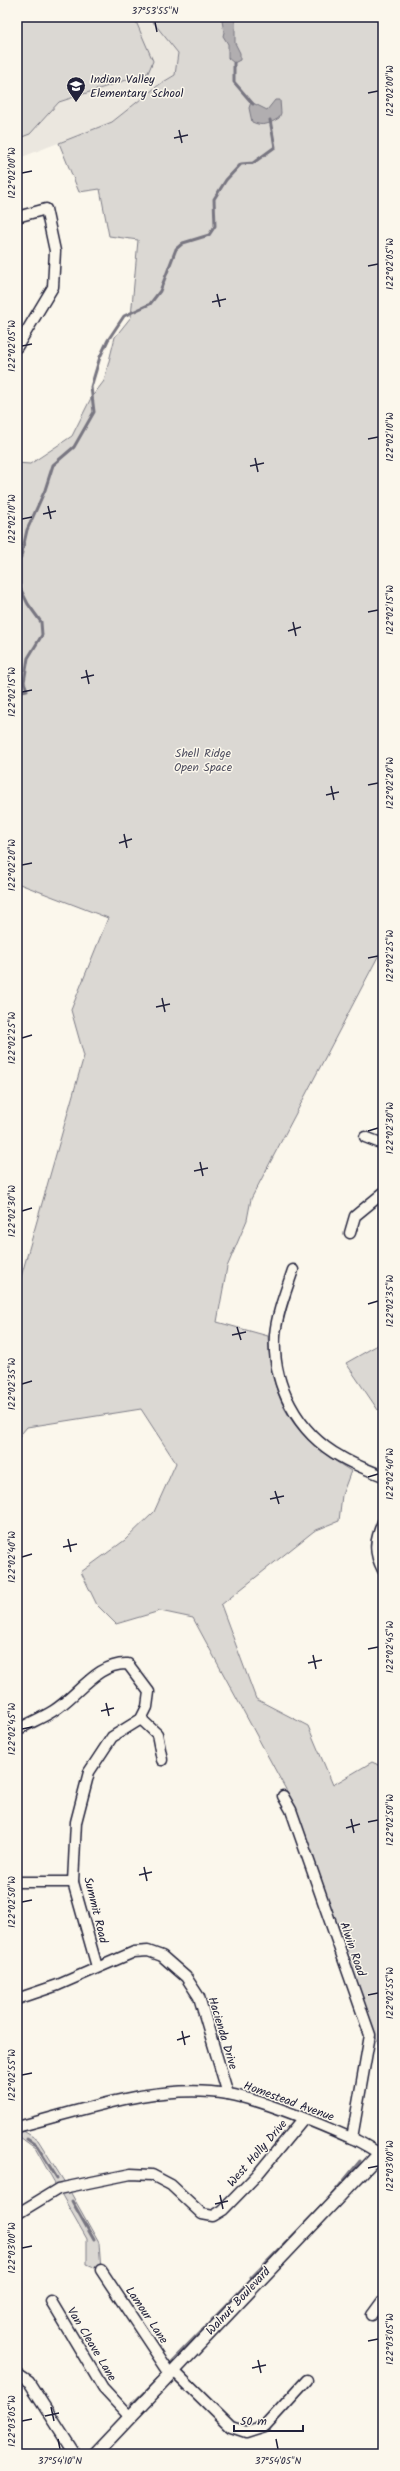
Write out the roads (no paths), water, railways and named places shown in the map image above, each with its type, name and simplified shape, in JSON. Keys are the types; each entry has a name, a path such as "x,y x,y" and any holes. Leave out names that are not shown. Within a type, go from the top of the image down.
{"street":[{"path":"17,217 46,209 55,251 53,288 17,348"},
{"path":"365,1138 383,1144"},
{"path":"350,1233 355,1216 383,1193"},
{"path":"293,1270 275,1334 276,1363 288,1404 310,1434 340,1457 383,1476"},
{"path":"383,1522 375,1546 377,1560 383,1570"},
{"path":"17,1730 53,1711 102,1671 116,1663 128,1664 149,1692 147,1707 141,1719 157,1734 162,1760"},
{"name":"Summit Road","path":"97,1967 73,1882 76,1822 89,1772 112,1737 141,1719"},
{"name":"Alwin Road","path":"283,1796 291,1810 370,2035 352,2138"},
{"path":"17,1882 73,1882"},
{"name":"Hacienda Drive","path":"17,1999 58,1985 134,1952 148,1951 162,1956 186,1977 199,1997 228,2094"},
{"name":"Homestead Avenue","path":"17,2127 144,2096 168,2093 228,2094 303,2119 352,2138 382,2153"},
{"name":"West Holly Drive","path":"17,2214 58,2189 131,2174 152,2175 171,2185 202,2214 213,2216 223,2210 257,2175 303,2119"},
{"name":"Walnut Boulevard","path":"95,2454 129,2416 382,2153"},
{"name":"Lamour Lane","path":"101,2270 172,2373 231,2427 246,2432 266,2426 307,2380"},
{"path":"372,2315 383,2300"},
{"name":"Van Cleave Lane","path":"51,2302 103,2388 129,2416"},
{"path":"17,2374 29,2382 75,2454"}],"waterway":[{"path":"234,63 234,82 253,104"},
{"path":"17,692 27,690 24,682 28,658 42,635 41,622 28,604 20,588 20,561 27,530 45,490 53,465 74,447 94,412 91,387 100,357 108,340 124,316 150,304 160,291 176,249 183,243 209,235 215,226 214,199 226,180 241,164 253,163 275,147 270,120"},
{"path":"27,2139 37,2146 57,2178"},
{"path":"327,2201 360,2161"},
{"path":"72,2201 94,2240"},
{"path":"251,2278 323,2205"},
{"path":"212,2320 243,2288"},
{"path":"169,2364 203,2329"},
{"path":"131,2405 158,2379"}],"place":[{"name":"Indian Valley Elementary School","path":"76,103"}],"park label":[{"name":"Shell Ridge Open Space","path":"203,760"}]}
